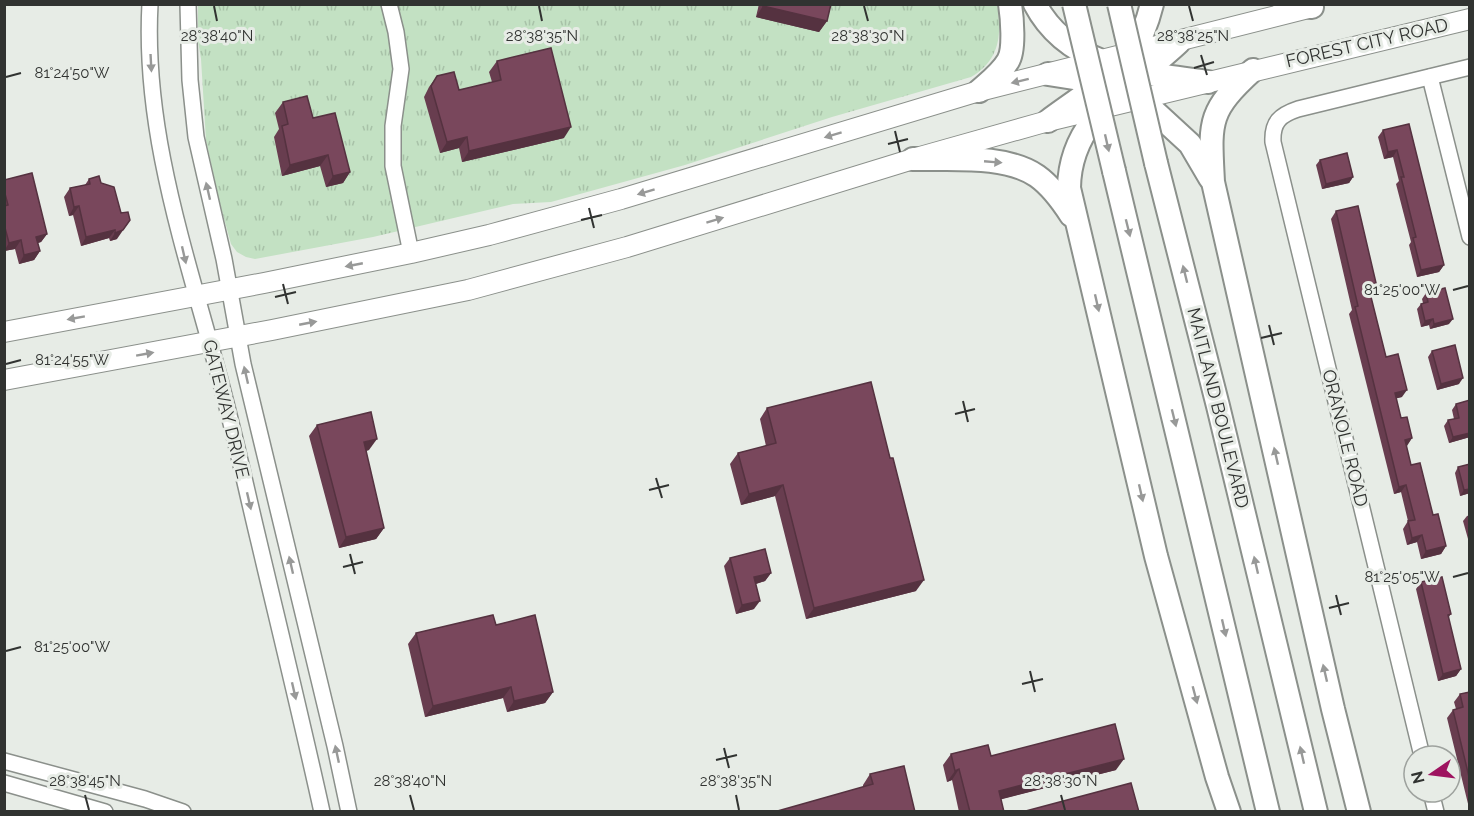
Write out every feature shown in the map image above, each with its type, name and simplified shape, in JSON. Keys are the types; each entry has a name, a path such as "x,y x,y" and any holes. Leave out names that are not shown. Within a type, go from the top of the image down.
{"highway":[{"path":"979,91 1000,72 1010,58 1013,19 1010,4"},
{"path":"1035,4 1042,18 1060,35 1112,65 1142,72 1208,81"},
{"path":"1074,4 1268,812"},
{"name":"MAITLAND BOULEVARD","path":"1119,4 1317,812"},
{"path":"1048,121 1112,65 1145,26 1152,4"},
{"path":"1284,4 1317,6"},
{"path":"1179,42 1142,72 1131,94 1104,107 1083,135 1070,168 1069,188 1156,556 1217,777 1229,812"},
{"path":"1048,74 1112,65"},
{"path":"1112,65 1131,94 1190,144 1213,182"},
{"path":"1258,69 1231,90 1218,108 1212,123 1210,138 1213,182 1359,812"},
{"path":"913,159 1002,163 1026,170 1039,177 1058,195 1079,225"}],"main road":[{"path":"1112,65 1179,42 1317,6"},
{"name":"FOREST CITY ROAD","path":"1131,94 1208,81 1470,19"},
{"path":"4,332 230,290 411,253 552,219 979,91 1048,74"},
{"path":"4,380 367,312 468,290 627,247 913,159 1104,107"}],"street":[{"name":"GATEWAY DRIVE","path":"150,4 150,60 157,129 165,174 196,296 218,370 322,812"},
{"name":"GATEWAY DRIVE","path":"188,4 189,69 193,116 238,337 349,812"},
{"path":"389,4 396,32 401,69 393,126 393,166 411,253"},
{"path":"1470,67 1430,77 1470,237"},
{"name":"ORANOLE ROAD","path":"1419,744 1273,142 1273,134 1277,120 1282,115 1298,109 1430,77"},
{"path":"278,624 304,618"},
{"path":"4,761 183,812"},
{"path":"4,783 105,812"}],"green space":[{"path":"198,4 997,4 999,36 997,46 988,63 971,77 832,117 685,165 551,202 513,204 373,237 255,259 237,252 231,244 219,200 206,140 198,41"}],"building":[{"path":"764,4 831,4 827,21 763,6"},
{"path":"551,48 571,127 469,151 467,137 447,142 431,86 437,76 454,72 459,90 501,80 497,61"},
{"path":"307,96 313,118 335,113 350,172 333,176 328,155 290,165 282,126 288,124 283,102"},
{"path":"1409,124 1444,265 1421,270 1397,150 1388,152 1383,130"},
{"path":"1347,153 1353,177 1326,184 1320,160"},
{"path":"32,173 47,234 36,237 40,251 24,255 21,240 9,243 4,224 4,206 8,205 4,180"},
{"path":"99,176 101,183 114,187 121,213 128,212 130,220 123,230 86,237 79,206 74,207 70,188 90,184 89,179"},
{"path":"1358,206 1376,283 1368,285 1386,357 1398,354 1407,390 1395,393 1401,418 1407,417 1412,438 1405,440 1411,465 1420,463 1433,515 1438,514 1446,546 1426,551 1422,535 1412,538 1408,521 1415,520 1406,485 1399,487 1355,307 1358,306 1336,211"},
{"path":"1445,288 1453,319 1434,324 1433,319 1425,321 1421,304 1428,302 1426,293"},
{"path":"1455,345 1463,378 1441,384 1432,351"},
{"path":"871,382 924,580 814,608 783,485 749,494 738,453 776,443 767,408"},
{"path":"1470,400 1470,433 1453,437 1448,420 1459,418 1456,404"},
{"path":"371,412 377,439 364,442 384,528 346,537 317,425"},
{"path":"1470,464 1470,489 1464,490 1458,467"},
{"path":"765,549 771,573 754,577 760,601 742,605 730,558"},
{"path":"1442,577 1451,614 1448,615 1461,669 1443,674 1421,582"},
{"path":"493,615 496,625 535,615 553,692 514,701 511,687 433,706 416,633"},
{"path":"1470,692 1470,781 1453,710 1463,707 1460,694"},
{"path":"1115,724 1124,759 999,791 1004,812 970,812 959,769 955,771 951,754 988,745 991,756"},
{"path":"904,766 915,812 774,812 873,784 870,774"},
{"path":"1131,783 1139,812 1022,812"}]}
